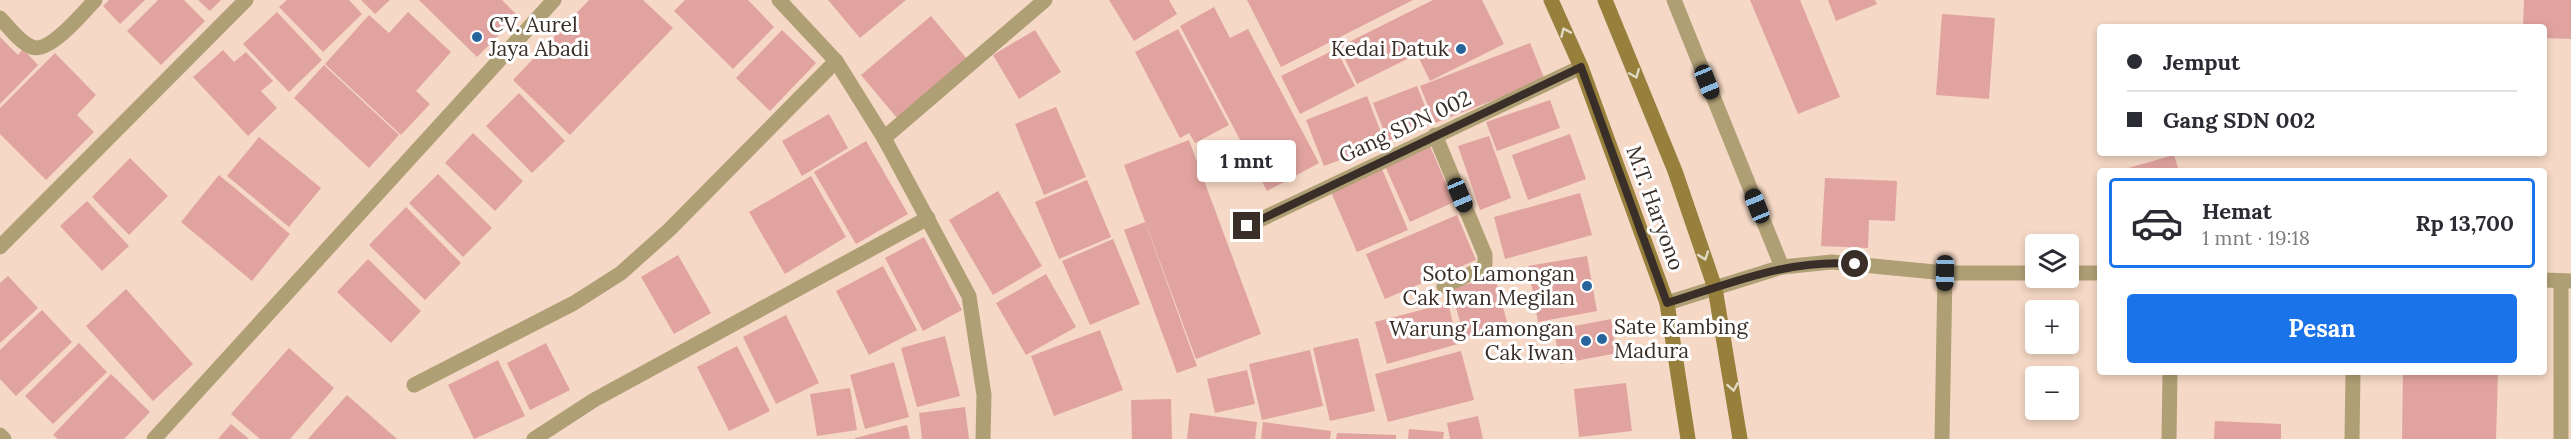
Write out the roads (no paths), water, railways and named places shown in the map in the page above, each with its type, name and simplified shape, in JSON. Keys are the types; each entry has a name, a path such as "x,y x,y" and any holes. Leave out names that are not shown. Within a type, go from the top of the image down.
{"main road":[{"name":"M.T. Haryono","path":"1551,0 1581,67 1667,303 1688,439"},
{"name":"M.T. Haryono","path":"1605,0 1675,171 1715,288 1740,439"}],"street":[{"path":"0,18 21,40 33,48 41,48 68,28 95,0"},
{"path":"0,247 246,0"},
{"path":"154,439 554,0"},
{"path":"779,0 836,61 884,138 969,296 984,395 983,439"},
{"path":"884,138 1045,0"},
{"path":"1674,0 1782,267"},
{"path":"414,385 574,303 621,273 669,230 836,61"},
{"name":"Gang SDN 002","path":"1247,226 1581,67"},
{"path":"1435,135 1485,255 1485,264 1481,269 1444,286"},
{"path":"534,439 594,400 928,218"},
{"path":"1667,303 1782,267 1832,262 1945,273 2025,273"},
{"path":"1942,439 1945,273"},
{"path":"2079,273 2097,273"},
{"path":"2547,280 2566,281 2561,439"},
{"path":"2169,439 2170,375"},
{"path":"2352,439 2353,375"},
{"path":"0,435 4,439"}],"place":[{"name":"CV. Aurel Jaya Abadi","path":"477,37"},
{"name":"Kedai Datuk","path":"1461,49"},
{"name":"Soto Lamongan Cak Iwan Megilan","path":"1587,286"},
{"name":"Sate Kambing Madura","path":"1602,339"},
{"name":"Warung Lamongan Cak Iwan","path":"1586,341"}]}
